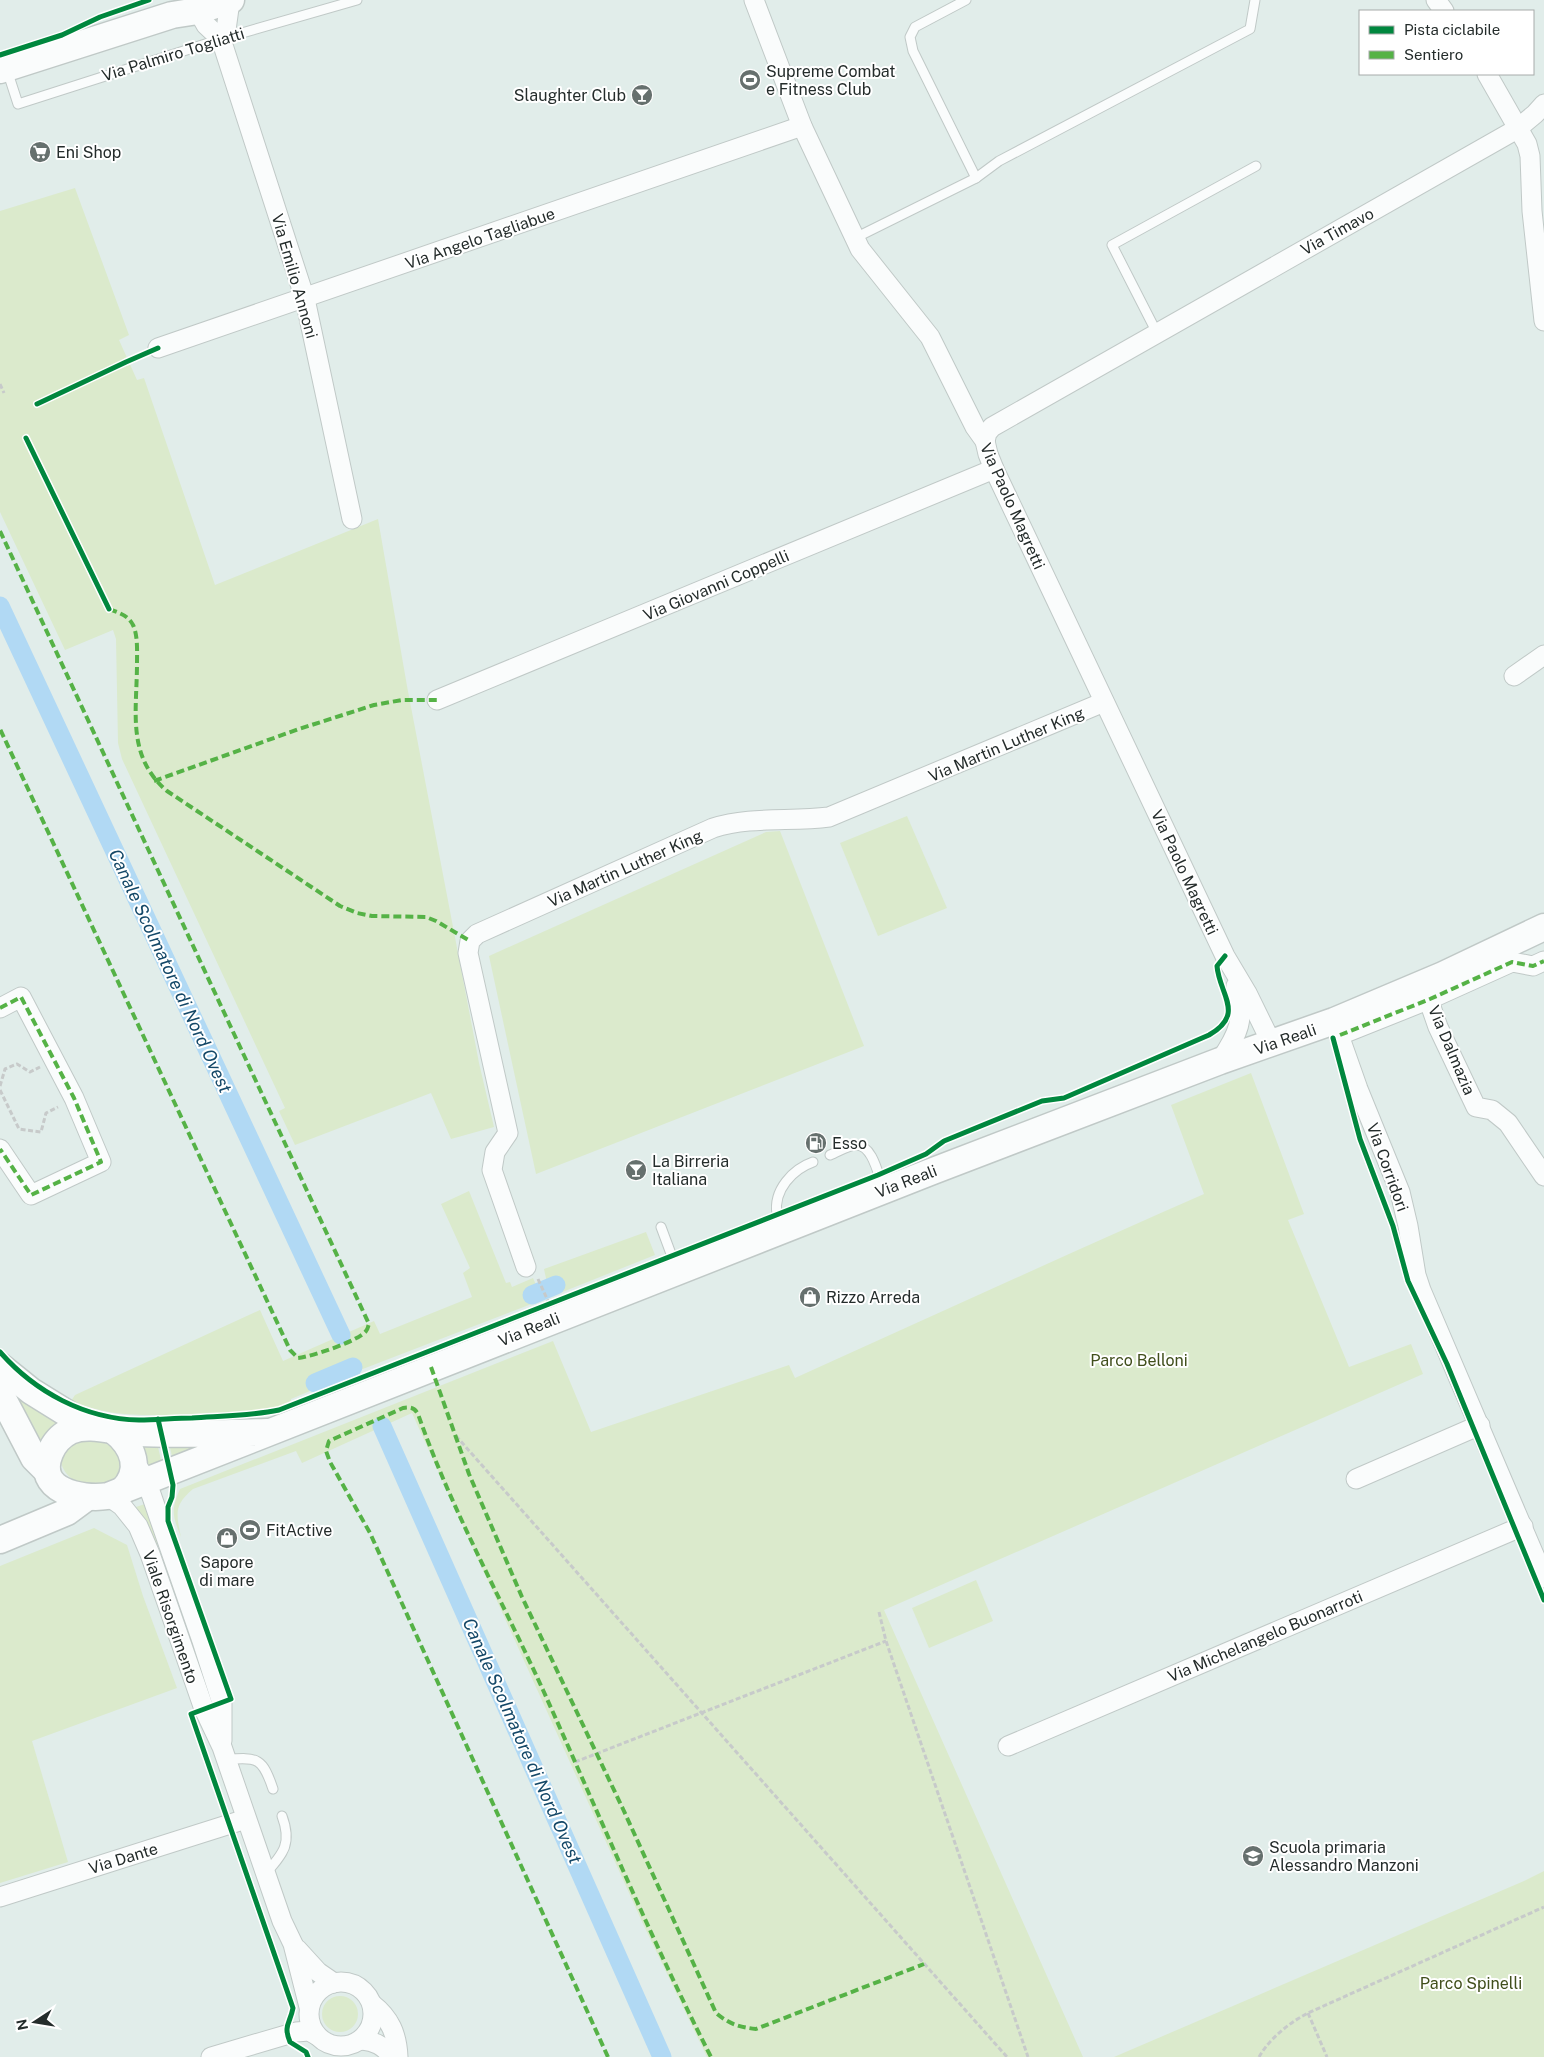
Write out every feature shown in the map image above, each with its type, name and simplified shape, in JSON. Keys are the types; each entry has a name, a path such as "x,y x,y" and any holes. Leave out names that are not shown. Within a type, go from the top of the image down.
{"main road":[{"name":"Via Palmiro Togliatti","path":"4,73 172,15 198,11 237,0"},
{"name":"Via Reali","path":"0,1540 677,1270 1220,1061 1272,1044 1337,1028 1426,992 1544,927"},
{"path":"0,1366 31,1391 126,1442 135,1458 129,1489 68,1493 50,1477 34,1458 0,1393"},
{"path":"35,1525 48,1502 50,1477 46,1462 49,1453 60,1437 78,1428 102,1429"},
{"name":"Via Reali","path":"102,1429 137,1433 267,1432"}],"street":[{"path":"221,39 237,0"},
{"name":"Via Paolo Magretti","path":"754,0 802,126 860,249 930,337 975,427 985,442 994,469 1104,702 1231,968 1247,993 1272,1044"},
{"name":"Via Emilio Annoni","path":"198,11 206,25 221,39 305,299 352,518"},
{"path":"1488,75 1527,144 1530,156 1532,211 1544,321"},
{"name":"Via Timavo","path":"985,442 987,433 992,427 1517,129 1536,114 1544,104"},
{"name":"Via Angelo Tagliabue","path":"158,348 305,299 802,126"},
{"name":"Via Giovanni Coppelli","path":"436,700 994,469"},
{"path":"1514,676 1544,655"},
{"name":"Via Martin Luther King","path":"526,1267 492,1170 495,1152 508,1133 468,953 470,941 477,934 713,828 733,822 754,820 829,817 1104,702"},
{"path":"1426,992 1512,962 1533,966 1544,961"},
{"name":"Via Paolo Magretti","path":"1220,1061 1232,1045 1242,1014 1231,968"},
{"name":"Via Dalmazia","path":"1426,992 1438,1027 1476,1107 1492,1110 1508,1123 1544,1176"},
{"path":"0,1008 20,997 74,1098 102,1162 31,1195 0,1149"},
{"name":"Via Corridori","path":"1337,1028 1358,1089 1400,1192 1416,1275 1421,1290 1544,1578"},
{"path":"1356,1479 1480,1425"},
{"name":"Viale Risorgimento","path":"129,1489 122,1506 138,1526 150,1554 204,1709 224,1754 282,1921 293,1944"},
{"name":"Viale Risorgimento","path":"129,1489 202,1641 222,1703 224,1754"},
{"name":"Via Michelangelo Buonarroti","path":"1008,1746 1523,1526"},
{"name":"Via Dante","path":"0,1896 246,1820"},
{"path":"293,1944 318,1972 334,1982"},
{"path":"293,1944 309,2007 311,2026 323,2044"},
{"path":"309,2007 318,1991 334,1982 343,1982 361,1988 372,2004 382,2012 391,2024 396,2037 398,2057"},
{"path":"356,2047 368,2032 372,2023 374,2014 372,2004"},
{"path":"211,2057 296,2032 309,2032 323,2044 340,2047 356,2047 373,2041 381,2045 392,2057"}],"lane":[{"name":"Via Palmiro Togliatti","path":"4,73 18,104 221,39 357,0"},
{"path":"966,0 915,27 910,37 913,52 976,178"},
{"path":"855,238 976,178 998,161 1250,29 1255,0"},
{"path":"1157,333 1112,245 1256,166"},
{"path":"830,1155 849,1147 857,1146 864,1148 869,1153 884,1190"},
{"path":"782,1230 777,1214 776,1202 781,1188 802,1166 813,1162"},
{"path":"661,1228 677,1270"},
{"path":"224,1754 256,1759 267,1772 273,1789"},
{"path":"266,1873 280,1857 286,1843 288,1834 282,1816"}],"path":[{"path":"37,404 158,348"},
{"path":"0,384 4,393"},
{"path":"26,438 109,609"},
{"path":"0,1086 4,1069 17,1064 30,1072 54,1060"},
{"path":"0,1090 19,1129 41,1132 46,1113 74,1098"},
{"path":"541,1285 545,1294"},
{"path":"540,1307 558,1300"},
{"path":"456,1436 1007,2057"},
{"path":"879,1612 886,1641 1028,2057"},
{"path":"575,1762 886,1641"},
{"path":"1259,2057 1293,2021 1308,2013 1544,1907"},
{"path":"1308,2013 1326,2057"}],"green space":[{"path":"75,188 129,335 119,340 137,380 144,378 215,585 378,519 407,686 479,1063 494,1127 451,1139 431,1093 295,1145 279,1111 285,1108 122,759 118,743 116,639 113,630 65,650 0,512 0,211"},
{"path":"907,816 947,908 878,936 840,843"},
{"path":"780,831 864,1046 536,1174 489,956 766,832"},
{"name":"Parco Belloni","path":"1251,1073 1304,1214 1288,1220 1349,1367 1411,1344 1423,1374 884,1610 1083,2057 707,2057 644,1926 412,1413 302,1463 296,1451 193,1489 182,1500 178,1510 181,1537 174,1513 175,1502 180,1489 553,1341 591,1432 789,1365 795,1378 1204,1194 1171,1105"},
{"path":"469,1191 506,1283 510,1282 512,1287 533,1278 537,1287 532,1289 532,1295 536,1298 541,1296 542,1300 355,1372 351,1363 313,1378 317,1388 291,1399 291,1403 268,1409 246,1412 134,1415 103,1411 71,1401 75,1395 260,1310 283,1361 374,1321 380,1334 472,1297 463,1273 470,1268 441,1204"},
{"path":"646,1232 655,1255 550,1297 548,1292 554,1291 556,1285 554,1282 547,1283 544,1269"},
{"path":"15,1385 66,1420 37,1450 6,1393"},
{"path":"84,1441 102,1442 114,1450 121,1461 117,1478 101,1485 86,1485 74,1480 66,1472 61,1463 62,1453 70,1445"},
{"path":"214,1442 173,1461 169,1443"},
{"path":"157,1443 162,1464 148,1469 138,1444"},
{"path":"148,1503 161,1544 155,1546 133,1508"},
{"path":"94,1528 127,1545 143,1596 177,1688 32,1741 68,1862 0,1883 0,1566"},
{"path":"976,1580 993,1621 929,1648 912,1608"},
{"name":"Parco Spinelli","path":"1544,1871 1544,2057 1114,2057 1524,1881"},
{"path":"340,1996 347,1997 353,2001 357,2007 357,2021 353,2027 347,2031 340,2032 333,2031 327,2027 323,2021 322,2014 323,2007 327,2001 333,1997"}],"waterway":[{"name":"Canale Scolmatore di Nord Ovest","path":"0,606 341,1335"},
{"path":"532,1295 556,1285"},
{"path":"315,1383 353,1367"},
{"path":"323,1374 325,1379"},
{"name":"Canale Scolmatore di Nord Ovest","path":"382,1426 662,2057"}],"marked path":[{"path":"0,531 369,1324 367,1330 362,1335 334,1348 304,1357 298,1358 290,1350 0,729"},
{"path":"109,609 126,617 135,629 137,649 136,715 139,748 145,763 154,777 167,791 340,906 357,913 372,916 426,917 470,941"},
{"path":"154,781 299,729 374,705 402,700 437,700"},
{"path":"1340,1035 1430,999 1512,962 1533,966 1544,961"},
{"path":"0,1008 21,997 74,1098 101,1162 31,1195 0,1149"},
{"path":"431,1367 469,1474 522,1597 623,1809 716,2013 734,2024 756,2029 924,1964"},
{"path":"608,2057 370,1533 330,1462 326,1451 329,1441 403,1408 412,1408 418,1414 461,1519 543,1690 646,1920 711,2057"}],"cycle path":[{"path":"0,55 62,35 100,17 149,0"},
{"path":"37,404 158,348"},
{"path":"26,438 109,609"},
{"path":"0,1352 45,1391 62,1401 99,1415 146,1420 257,1414 279,1410 878,1175 926,1154 944,1141 1042,1101 1064,1098 1209,1035 1220,1027 1226,1019 1228,1011 1228,1003 1217,966 1225,956"},
{"path":"1333,1038 1360,1139 1393,1226 1408,1281 1447,1364 1544,1600"},
{"path":"158,1419 173,1485 172,1497 168,1507 168,1521 231,1699 191,1714 293,2008 287,2028 290,2042 306,2052 308,2057"}],"place":[{"name":"Supreme Combat e Fitness Club","path":"750,80"},
{"name":"Slaughter Club","path":"642,95"},
{"name":"Eni Shop","path":"40,152"},
{"name":"Esso","path":"816,1143"},
{"name":"La Birreria Italiana","path":"636,1170"},
{"name":"Rizzo Arreda","path":"810,1297"},
{"name":"FitActive","path":"250,1530"},
{"name":"Sapore di mare","path":"227,1538"},
{"name":"Scuola primaria Alessandro Manzoni","path":"1253,1856"}]}
